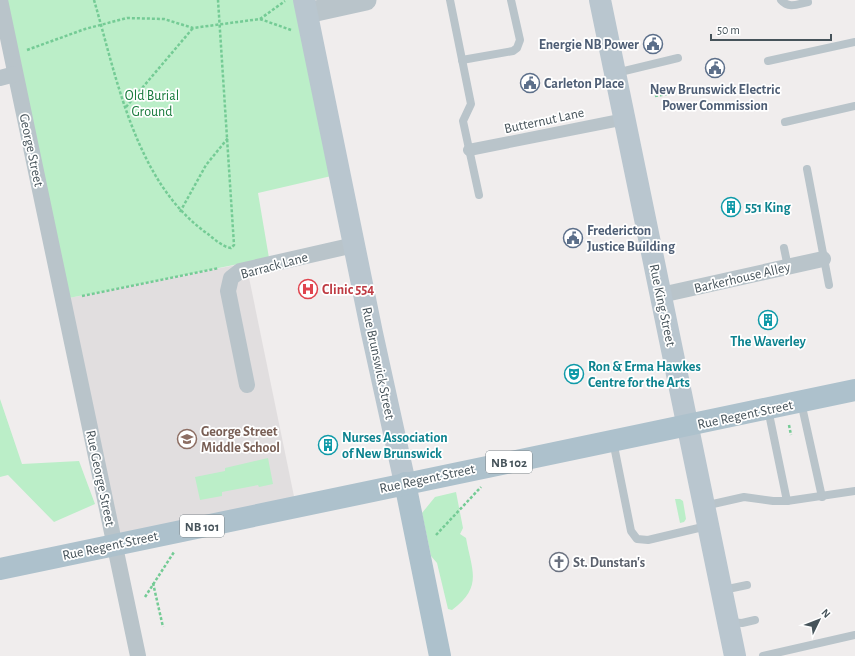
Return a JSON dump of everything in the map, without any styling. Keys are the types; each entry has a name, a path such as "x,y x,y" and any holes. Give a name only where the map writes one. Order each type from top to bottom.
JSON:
{"main road":[{"name":"Rue King Street","path":"600,0 688,426 705,516 736,656"},
{"name":"Rue Brunswick Street","path":"299,5 354,245 440,656"},
{"name":"Rue Regent Street","path":"0,569 855,390"}],"street":[{"name":"George Street","path":"0,0 11,54 8,76 64,299"},
{"path":"299,5 366,0"},
{"name":"Butternut Lane","path":"469,150 625,119"},
{"name":"Barrack Lane","path":"248,385 228,290 231,278 240,271 354,245"},
{"name":"Barkerhouse Alley","path":"661,295 823,259"},
{"name":"Rue George Street","path":"64,299 138,656"}],"lane":[{"path":"450,0 471,104 463,120 479,195"},
{"path":"462,60 512,51 518,48 520,40 511,0"},
{"path":"781,0 786,5 791,6 808,2"},
{"path":"768,61 855,42"},
{"path":"615,73 678,58"},
{"path":"785,122 855,106"},
{"path":"807,169 829,285"},
{"path":"784,248 788,267"},
{"path":"801,401 822,497"},
{"path":"768,408 787,501"},
{"path":"613,441 631,531 638,539 648,540 705,516 744,497 773,501 787,501 855,491"},
{"path":"721,590 747,585"},
{"path":"728,622 742,623 755,620"},
{"path":"763,656 855,635"}],"path":[{"path":"94,0 125,107 141,146 156,176 167,196 180,212 194,225 228,248 233,247 228,137 218,0"},
{"path":"11,54 101,24 127,18 164,19 193,28 220,26 260,19 299,5"},
{"path":"260,19 291,30"},
{"path":"125,107 193,28"},
{"path":"655,96 667,94"},
{"path":"180,212 206,165 228,137"},
{"path":"789,425 791,435"},
{"path":"436,535 481,487"},
{"path":"145,597 174,552"},
{"path":"153,584 163,627"}],"shaded area":[{"name":"George Street Middle School","path":"246,263 296,506 115,544 64,299"}],"green space":[{"name":"Old Burial Ground","path":"0,0 304,0 340,174 258,193 269,258 64,299"},
{"path":"0,399 22,464 79,461 95,504 54,522 8,475 0,477"},
{"path":"268,458 273,484 259,487 258,485 222,492 222,496 200,500 195,477 225,471 225,468"},
{"path":"456,492 463,528 460,534 466,538 473,578 472,586 468,594 462,602 452,610 448,609 437,563 431,556 422,513 435,497"},
{"path":"675,499 680,499 683,501 686,519 684,522 680,523"}],"place":[{"name":"Energie NB Power","path":"653,44"},
{"name":"New Brunswick Electric Power Commission","path":"715,68"},
{"name":"Carleton Place","path":"530,83"},
{"name":"551 King","path":"731,207"},
{"name":"Fredericton Justice Building","path":"573,238"},
{"name":"Clinic 554","path":"308,289"},
{"name":"The Waverley","path":"768,320"},
{"name":"Ron & Erma Hawkes Centre for the Arts","path":"574,374"},
{"name":"George Street Middle School","path":"187,439"},
{"name":"Nurses Association of New Brunswick","path":"328,445"},
{"name":"St. Dunstan's","path":"559,562"}]}
